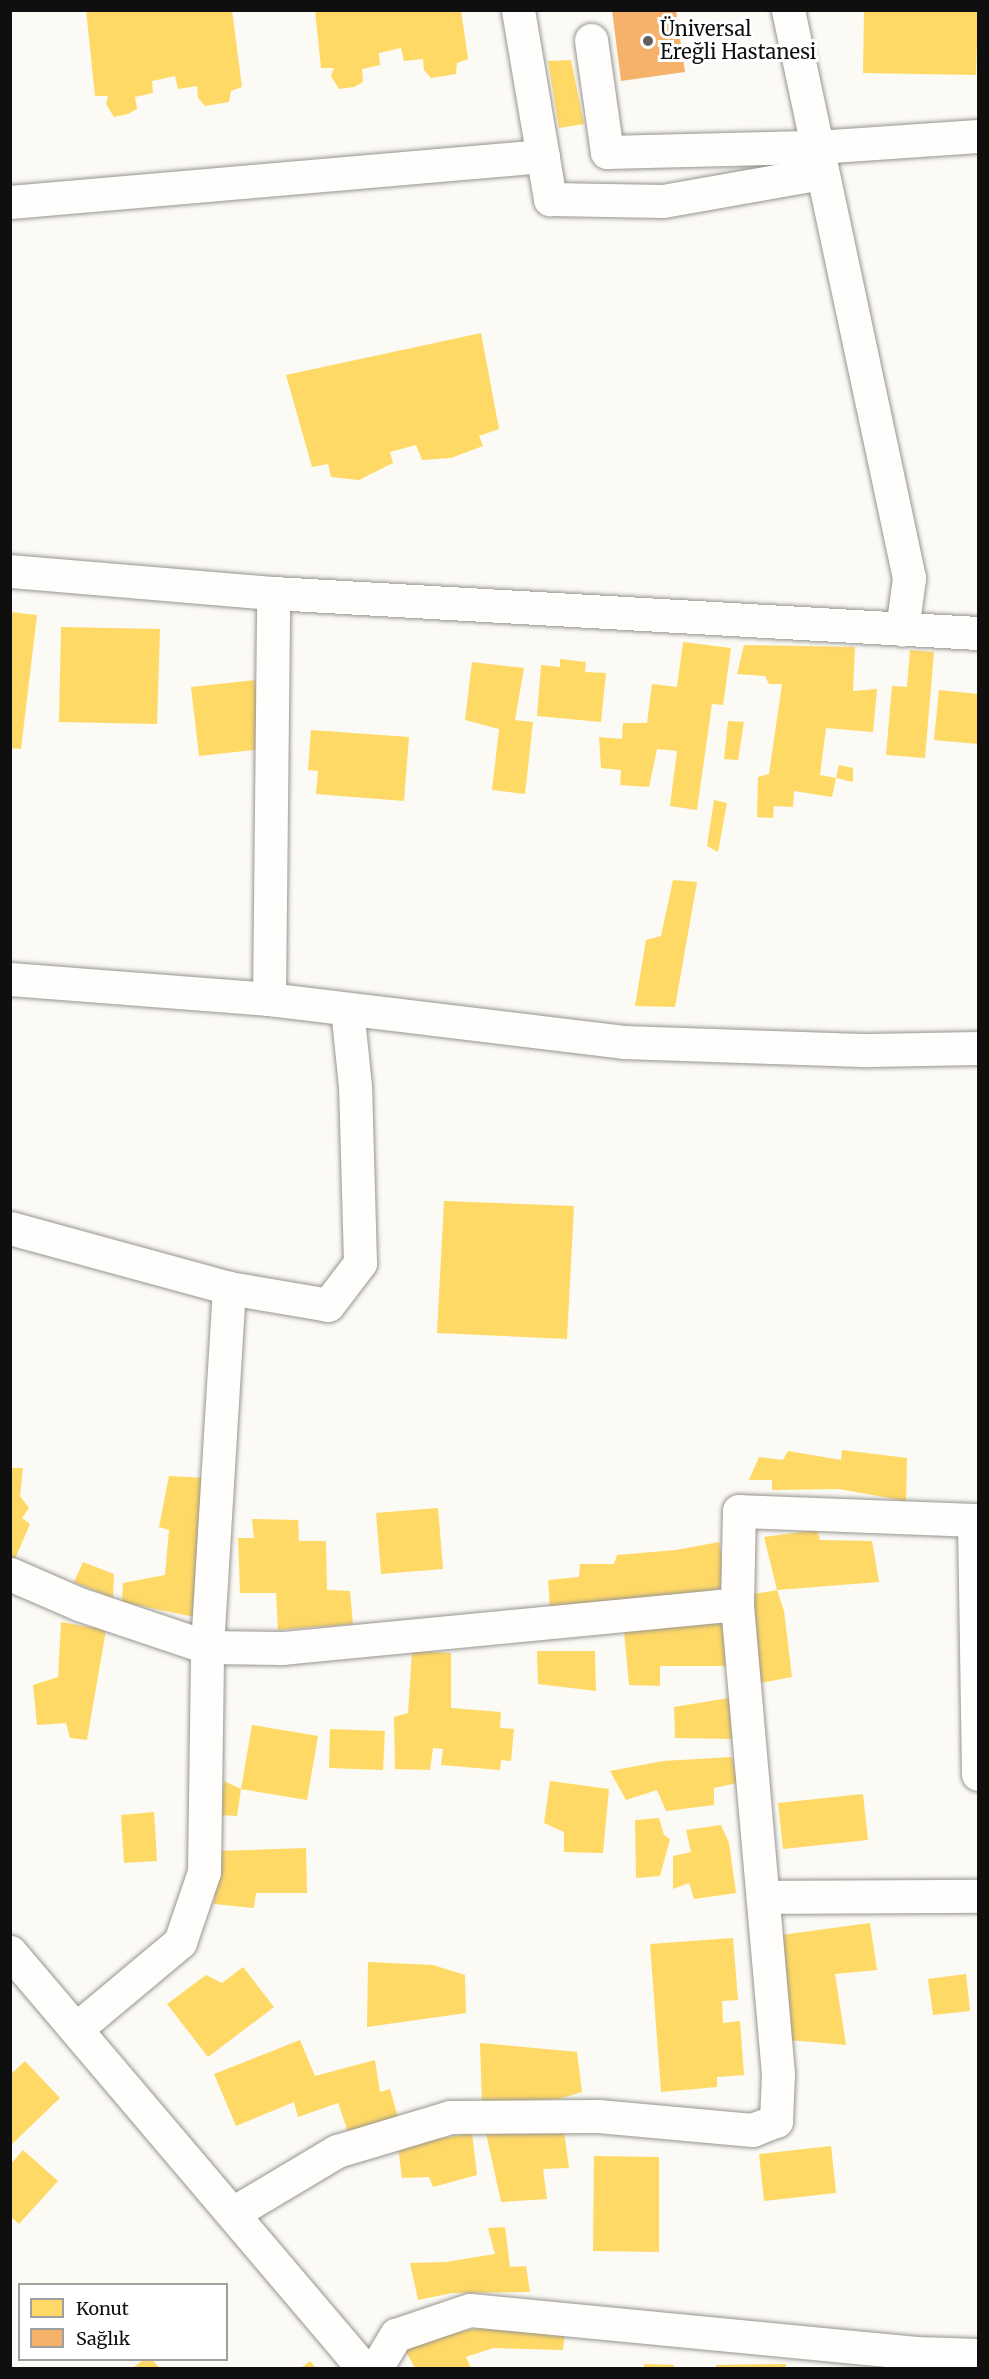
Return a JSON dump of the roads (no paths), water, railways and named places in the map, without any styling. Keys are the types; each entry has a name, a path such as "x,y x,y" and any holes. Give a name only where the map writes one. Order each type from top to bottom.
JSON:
{"street":[{"path":"518,10 550,199 663,201 820,160 978,136"},
{"path":"788,10 909,578 902,630"},
{"path":"591,40 607,152 820,160"},
{"path":"10,202 543,156"},
{"path":"10,571 273,593 978,633"},
{"path":"269,999 273,593"},
{"path":"10,979 269,999 623,1042 869,1050 978,1048"},
{"path":"10,1228 229,1287 328,1305 360,1263 355,1086 347,1009"},
{"path":"76,2029 180,1942 204,1872 207,1647 229,1287"},
{"path":"233,2213 337,2151 450,2117 598,2115 752,2130 776,2121 778,2074 737,1604 739,1511 976,1520 978,1774"},
{"path":"10,1574 80,1604 207,1647 282,1648 737,1604"},
{"path":"763,1897 978,1896"},
{"path":"10,1952 363,2368"},
{"path":"376,2368 396,2335 470,2310 916,2353 978,2355"}],"place":[{"name":"Üniversal Ereğli Hastanesi","path":"648,41"}]}
